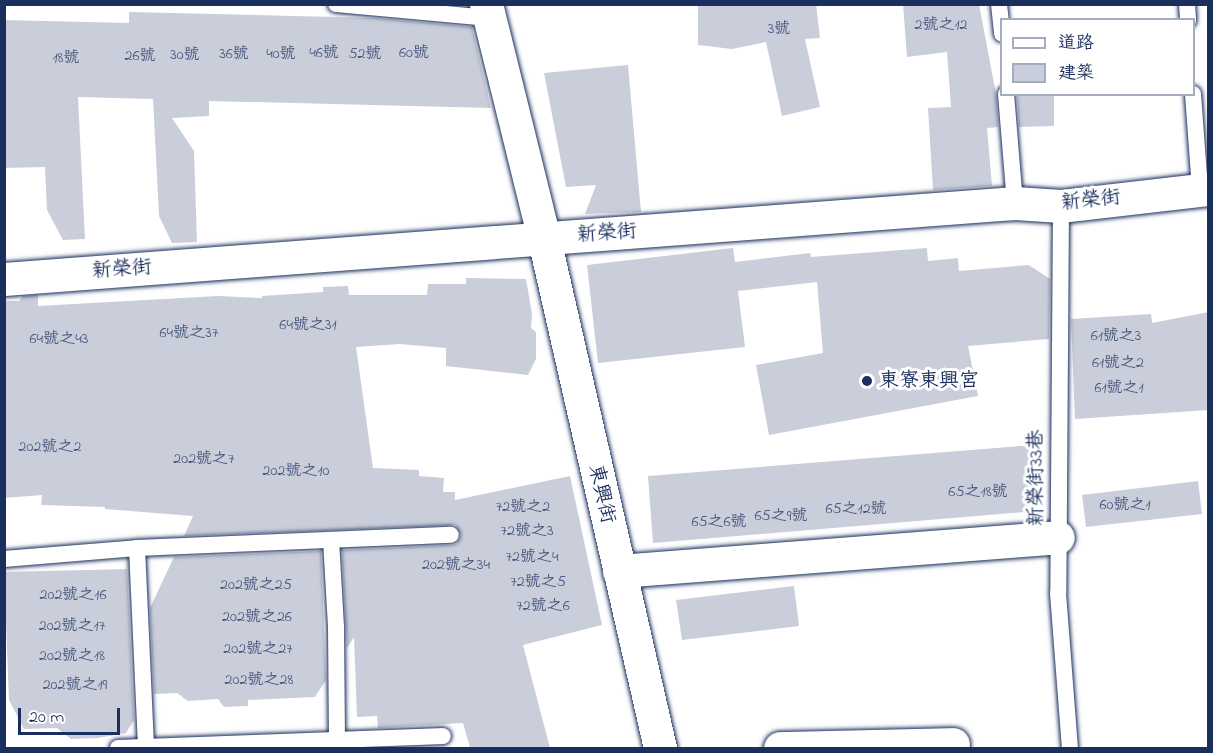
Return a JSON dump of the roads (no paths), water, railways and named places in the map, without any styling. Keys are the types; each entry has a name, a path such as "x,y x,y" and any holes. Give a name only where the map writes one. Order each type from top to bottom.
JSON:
{"street":[{"name":"東興街","path":"488,11 544,239 660,748"},
{"name":"新榮街","path":"4,279 1015,203 1061,206 1204,189"},
{"path":"619,572 1058,537"},
{"path":"780,748 953,744"}],"lane":[{"path":"336,4 488,11"},
{"path":"1006,96 1015,203"},
{"path":"1193,96 1204,189"},
{"name":"新榮街33巷","path":"1061,206 1058,593 1071,748"},
{"path":"4,559 137,548 451,535"},
{"path":"331,540 336,627 337,740"},
{"path":"137,548 146,747"},
{"path":"118,748 443,736"}],"place":[{"name":"東寮東興宮","path":"867,381"}]}
